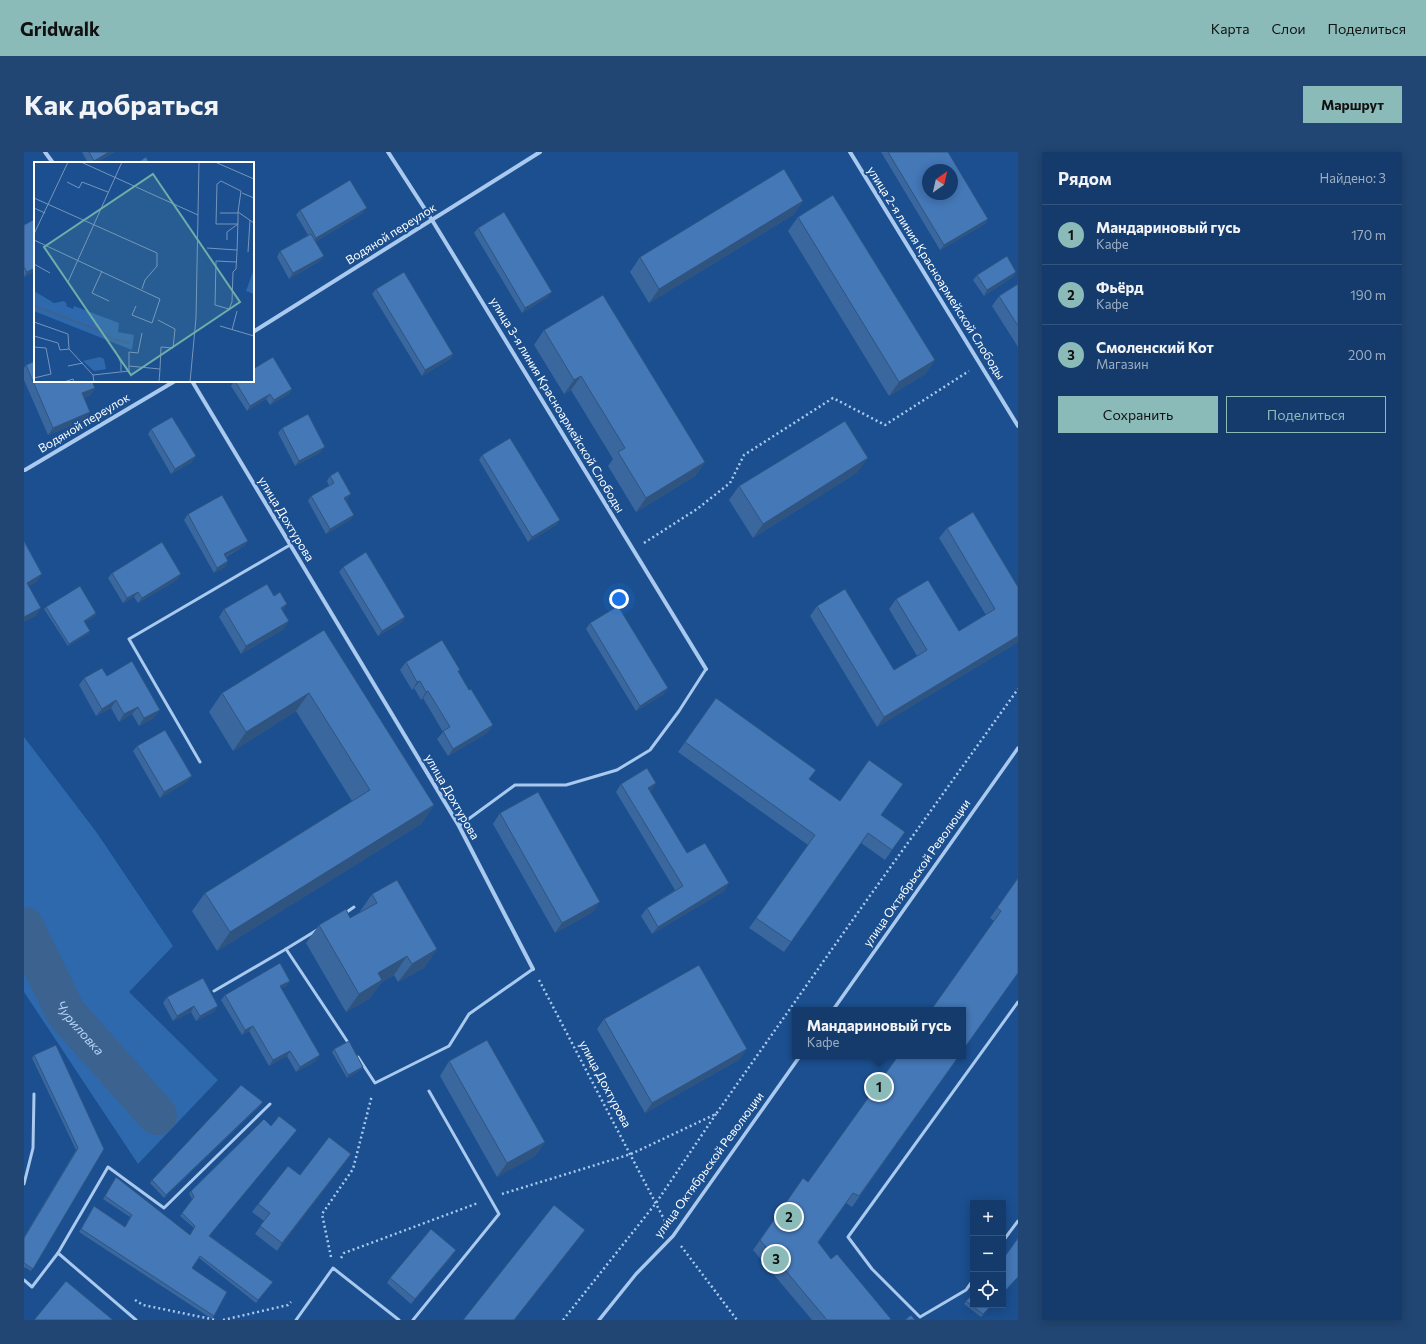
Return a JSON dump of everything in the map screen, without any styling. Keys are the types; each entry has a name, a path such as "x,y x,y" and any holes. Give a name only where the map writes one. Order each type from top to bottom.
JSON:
{"street":[{"path":"46,152 51,162"},
{"name":"улица 3-я линия Красноармейской Слободы","path":"388,152 432,220 706,669"},
{"name":"Водяной переулок","path":"254,331 540,152"},
{"name":"улица 2-я линия Красноармейской Слободы","path":"850,152 1018,426"},
{"name":"Водяной переулок","path":"25,470 173,382"},
{"name":"улица Дохтурова","path":"193,382 458,826 533,969"},
{"name":"улица Октябрьской Революции","path":"835,1007 1018,748"},
{"name":"улица Октябрьской Революции","path":"599,1320 636,1274 673,1236 798,1059"}],"lane":[{"path":"200,762 129,639 290,545"},
{"path":"458,826 515,786 566,785 617,770 650,750 679,711 706,669"},
{"path":"342,915 354,907"},
{"path":"214,991 323,926"},
{"path":"286,949 350,1045"},
{"path":"354,1051 375,1083 449,1046 469,1014 533,969"},
{"path":"970,1284 966,1290 920,1317 872,1269 848,1237 1018,1002"},
{"path":"413,1320 499,1214 429,1091"},
{"path":"24,1184 33,1148 34,1094"},
{"path":"24,1280 32,1287 58,1253 108,1167 164,1208 270,1104"},
{"path":"1006,1237 1018,1221"},
{"path":"58,1253 136,1320"},
{"path":"296,1320 333,1268 399,1320"}],"path":[{"path":"634,550 697,509 730,483 744,455 833,398 885,425 980,364"},
{"path":"563,1320 656,1203 716,1114 849,925 1018,689"},
{"name":"улица Дохтурова","path":"533,969 673,1236 737,1320"},
{"path":"333,1268 322,1214 353,1169 375,1083"},
{"path":"333,1268 344,1253 490,1198 631,1154 716,1114"},
{"path":"130,1297 142,1305 216,1320"},
{"path":"223,1320 288,1305 293,1300"}],"shaded area":[{"path":"24,737 97,833 173,946 129,992 218,1080 138,1164 24,992"}],"building":[{"path":"89,152 109,152 94,161"},
{"path":"888,152 948,152 955,164 922,164 922,200 958,200 958,169 988,219 944,245"},
{"path":"146,157 148,162 138,162"},
{"path":"784,169 803,201 659,289 640,257"},
{"path":"350,180 367,208 316,238 300,210"},
{"path":"833,195 935,360 899,382 798,217"},
{"path":"504,212 552,292 525,308 478,228"},
{"path":"34,220 34,268 27,272 24,267 24,225"},
{"path":"311,234 324,256 293,273 280,251"},
{"path":"1007,256 1016,272 987,290 977,275"},
{"path":"404,272 453,354 425,370 376,289"},
{"path":"1018,284 1018,326 999,296"},
{"path":"603,295 705,462 646,498 618,452 625,448 581,376 574,380 544,330"},
{"path":"273,357 292,389 274,400 270,394 250,406 236,382 254,382 254,368"},
{"path":"34,361 34,382 92,382 95,388 82,393 90,412 53,428 26,365"},
{"path":"308,414 325,447 299,461 282,428"},
{"path":"172,417 196,456 175,469 151,429"},
{"path":"845,421 868,458 763,524 739,486"},
{"path":"510,438 560,520 532,537 482,455"},
{"path":"338,471 351,494 344,498 354,515 330,529 311,496 334,483 330,476"},
{"path":"222,495 248,541 224,554 228,561 217,568 188,514"},
{"path":"973,512 1018,587 1018,636 884,717 817,606 845,589 894,670 927,650 896,599 928,580 959,631 995,609 947,528"},
{"path":"24,541 42,574 27,583 41,608 24,617"},
{"path":"162,542 181,574 142,598 138,592 127,598 112,573"},
{"path":"366,552 405,617 382,631 343,567"},
{"path":"267,584 274,596 280,592 287,604 281,608 289,621 246,646 224,609"},
{"path":"80,586 96,613 84,621 90,631 69,644 46,607"},
{"path":"618,606 668,688 640,706 590,623"},
{"path":"324,630 434,805 230,932 205,893 370,790 309,693 246,732 222,693"},
{"path":"442,640 460,670 458,671 469,690 471,689 493,725 453,749 443,731 450,727 428,691 426,692 420,681 417,682 406,662"},
{"path":"132,661 160,710 144,718 138,707 124,714 116,700 102,709 84,678 102,668 107,676"},
{"path":"716,698 816,770 809,779 840,801 869,760 903,784 881,815 905,832 892,850 868,833 791,942 756,918 815,835 685,742"},
{"path":"165,730 192,776 164,792 137,746"},
{"path":"647,768 656,783 648,788 687,853 705,843 729,883 658,927 647,908 683,886 621,784"},
{"path":"538,792 600,902 562,923 500,813"},
{"path":"1018,878 1018,973 966,1046 966,1007 933,1007 1001,911 997,908"},
{"path":"397,880 437,949 412,964 407,956 378,973 382,980 359,994 319,925 346,909 350,918 377,903 372,894"},
{"path":"280,963 290,981 280,986 320,1055 300,1067 290,1051 273,1060 253,1026 245,1030 225,995"},
{"path":"699,965 747,1049 652,1103 604,1019"},
{"path":"203,978 218,1006 200,1016 194,1006 177,1016 167,997"},
{"path":"487,1040 545,1142 507,1163 449,1061"},
{"path":"349,1041 363,1067 348,1075 334,1049"},
{"path":"56,1045 104,1149 33,1269 24,1263 24,1238 78,1148 34,1055"},
{"path":"896,1059 957,1059 859,1196 853,1193 818,1242 831,1259 837,1254 891,1319 827,1320 760,1240 803,1178 808,1182"},
{"path":"241,1085 263,1102 166,1195 152,1180"},
{"path":"279,1116 297,1130 209,1236 273,1282 258,1300 200,1256 192,1268 227,1292 214,1316 81,1229 94,1206 125,1227 132,1215 105,1196 116,1177 190,1235 195,1226 182,1213 194,1197 191,1191 264,1119 271,1126"},
{"path":"329,1137 351,1154 282,1243 260,1226 270,1213 258,1204 288,1166 300,1175"},
{"path":"554,1205 585,1230 514,1320 463,1320"},
{"path":"431,1229 456,1250 415,1299 390,1278"},
{"path":"1018,1238 1018,1277 1006,1290 1006,1272 1006,1255"},
{"path":"66,1281 113,1320 34,1320"},
{"path":"970,1297 970,1304 966,1301"},
{"path":"975,1308 989,1308 983,1314"},
{"path":"911,1315 915,1320 905,1320"}],"waterway":[{"name":"Чуриловка","path":"24,927 66,1013 157,1115"}],"place":[{"name":"Мандариновый гусь","path":"879,1087"},
{"name":"Фьёрд","path":"789,1217"},
{"name":"Смоленский Кот","path":"776,1259"}]}
